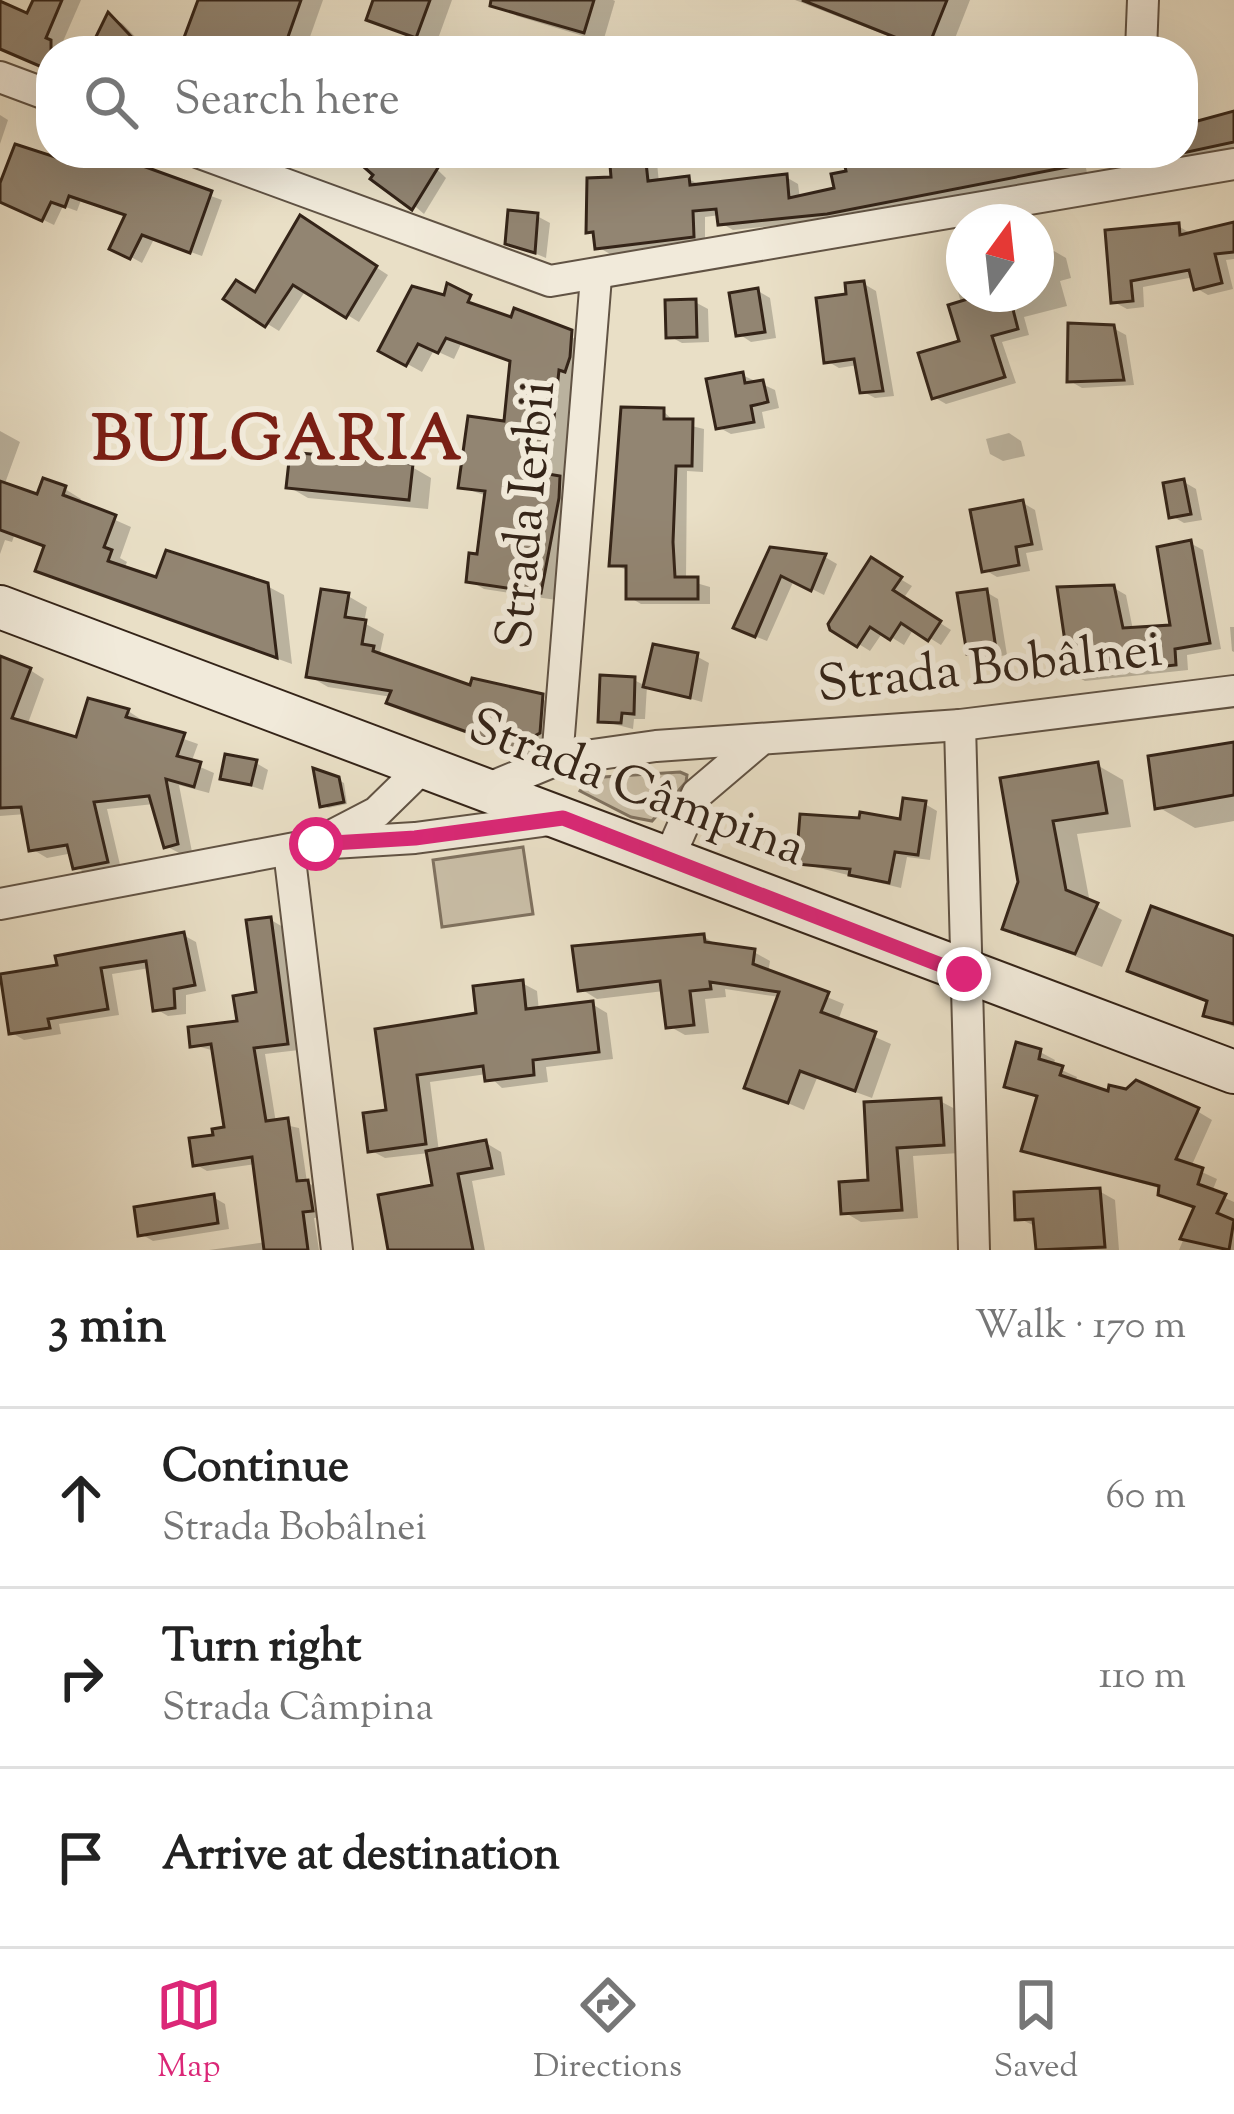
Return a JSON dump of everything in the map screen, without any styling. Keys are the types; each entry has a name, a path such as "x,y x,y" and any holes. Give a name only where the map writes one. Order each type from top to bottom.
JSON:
{"main road":[{"name":"Strada Câmpina","path":"0,607 1234,1072"}],"street":[{"path":"1142,36 1143,0"},
{"path":"0,76 36,90"},
{"path":"1198,165 1234,164"},
{"path":"240,168 530,278 596,277 1127,168"},
{"name":"Strada Ierbii","path":"557,760 596,277"},
{"name":"Strada Bobâlnei","path":"484,790 557,760 656,746 757,743 960,725 1234,691"},
{"path":"960,725 974,1250"},
{"name":"Strada Bobâlnei","path":"668,860 697,794 757,743"},
{"path":"303,847 377,812 423,767"},
{"path":"0,904 303,847 563,818"},
{"path":"303,847 337,1250"}],"shaded area":[{"path":"687,775 686,782 652,821 631,817 580,791 588,778"},
{"path":"523,847 533,914 442,927 433,860"}],"building":[{"path":"33,0 62,0 47,36 36,36 36,65 0,49 0,1 27,13"},
{"path":"198,0 301,0 288,36 185,36"},
{"path":"373,0 430,0 417,36 366,20"},
{"path":"491,0 594,0 584,33 490,6"},
{"path":"802,0 947,0 933,36 892,36"},
{"path":"108,12 131,36 96,36"},
{"path":"1234,111 1234,142 1198,150 1198,121"},
{"path":"15,144 36,151 36,168 148,168 212,191 190,253 142,235 130,259 109,249 125,215 69,196 65,207 51,202 42,221 0,202 0,183"},
{"path":"365,168 438,168 412,210 370,179 373,175"},
{"path":"610,168 647,168 648,181 689,176 690,185 787,174 789,198 834,188 831,174 845,168 1062,168 827,214 718,225 716,209 693,211 694,237 595,249 593,232 586,233 587,178 611,177"},
{"path":"508,210 538,213 535,253 505,244"},
{"path":"300,215 377,266 346,318 293,285 265,327 223,299 236,280 255,292"},
{"path":"1234,222 1234,252 1215,254 1222,283 1194,290 1189,270 1131,281 1133,301 1111,303 1105,230 1179,223 1180,235"},
{"path":"864,281 883,391 860,393 854,359 824,363 816,298 846,294 845,283"},
{"path":"447,283 471,295 468,302 511,317 514,308 572,330 570,357 565,372 559,370 548,474 560,476 559,498 541,593 466,582 469,553 477,554 485,491 458,488 468,416 504,421 510,361 446,338 438,353 418,344 406,366 378,351 412,286 444,295"},
{"path":"758,288 765,332 736,336 729,293"},
{"path":"696,299 697,337 666,338 665,300"},
{"path":"950,312 1014,312 1018,329 992,336 1005,377 932,399 918,353 959,341"},
{"path":"1068,323 1114,325 1124,380 1067,382"},
{"path":"743,372 745,383 763,380 768,402 751,406 754,422 716,429 706,379"},
{"path":"621,407 664,408 664,419 693,419 692,466 676,466 673,542 675,577 698,577 698,599 626,599 626,566 609,566"},
{"path":"290,452 413,464 409,500 286,488"},
{"path":"43,478 66,486 63,495 116,515 104,547 112,550 108,561 156,577 166,550 268,583 277,658 35,571 44,546 0,530 0,481 37,494"},
{"path":"1184,479 1191,514 1169,518 1163,483"},
{"path":"1023,500 1032,544 1016,547 1019,565 982,572 970,510"},
{"path":"1191,540 1210,643 1175,649 1176,665 1070,676 1057,587 1114,585 1123,628 1170,625 1157,547"},
{"path":"770,547 826,554 811,591 781,576 755,637 733,628"},
{"path":"871,557 902,577 893,590 941,621 928,641 901,623 890,640 870,627 857,647 830,630 828,624"},
{"path":"321,589 349,593 345,617 366,620 362,644 374,646 373,651 470,685 472,678 543,694 540,733 512,748 386,703 391,691 306,677"},
{"path":"987,589 996,649 967,654 957,593"},
{"path":"653,644 698,653 690,698 643,687"},
{"path":"0,656 31,668 12,718 76,737 88,698 129,709 126,717 185,733 177,756 201,762 194,787 166,779 178,844 164,848 149,796 94,802 108,862 73,869 67,845 29,851 21,807 0,808"},
{"path":"600,675 635,677 634,714 622,713 621,723 598,722"},
{"path":"1234,742 1234,795 1155,809 1148,756"},
{"path":"225,754 257,760 251,785 220,779"},
{"path":"1098,762 1107,813 1053,821 1066,890 1098,903 1075,954 1002,929 1018,882 1000,778"},
{"path":"313,768 339,777 344,802 320,807"},
{"path":"903,798 926,801 918,855 895,852 889,883 849,875 850,869 796,864 800,814 859,818 860,812 900,819"},
{"path":"1151,906 1234,936 1234,1024 1203,1016 1207,1001 1127,971"},
{"path":"271,917 288,1044 254,1048 266,1121 288,1118 297,1181 308,1180 313,1211 303,1212 308,1250 264,1250 252,1157 193,1166 189,1138 213,1135 212,1129 224,1127 211,1044 190,1047 188,1027 237,1021 233,996 256,992 246,920"},
{"path":"184,932 195,985 174,989 175,1008 153,1011 146,961 101,968 108,1009 48,1019 50,1028 9,1034 0,974 57,965 55,956"},
{"path":"704,934 705,942 755,949 753,964 829,992 821,1012 876,1032 855,1091 800,1071 788,1103 744,1088 779,992 710,982 711,989 690,991 694,1025 666,1028 660,981 578,991 572,946"},
{"path":"523,980 526,1009 593,1001 599,1052 533,1060 534,1075 485,1081 483,1066 417,1075 426,1144 368,1152 363,1113 386,1110 375,1029 476,1013 473,986"},
{"path":"1016,1042 1041,1049 1039,1059 1063,1066 1060,1075 1108,1091 1109,1085 1126,1089 1136,1080 1199,1108 1176,1159 1203,1168 1198,1184 1226,1194 1217,1213 1234,1220 1229,1250 1180,1239 1194,1207 1158,1195 1159,1186 1021,1151 1037,1096 1004,1087"},
{"path":"941,1098 944,1145 897,1148 902,1210 841,1214 839,1182 868,1180 864,1102"},
{"path":"486,1140 492,1168 458,1174 473,1250 388,1250 378,1195 432,1185 426,1151"},
{"path":"1100,1188 1105,1247 1036,1250 1033,1219 1015,1220 1014,1192"},
{"path":"214,1194 218,1223 138,1236 134,1207"}],"district":[{"name":"BULGARIA","path":"278,443"}],"route":[{"path":"316,844 415,838 563,818 964,974"}]}
